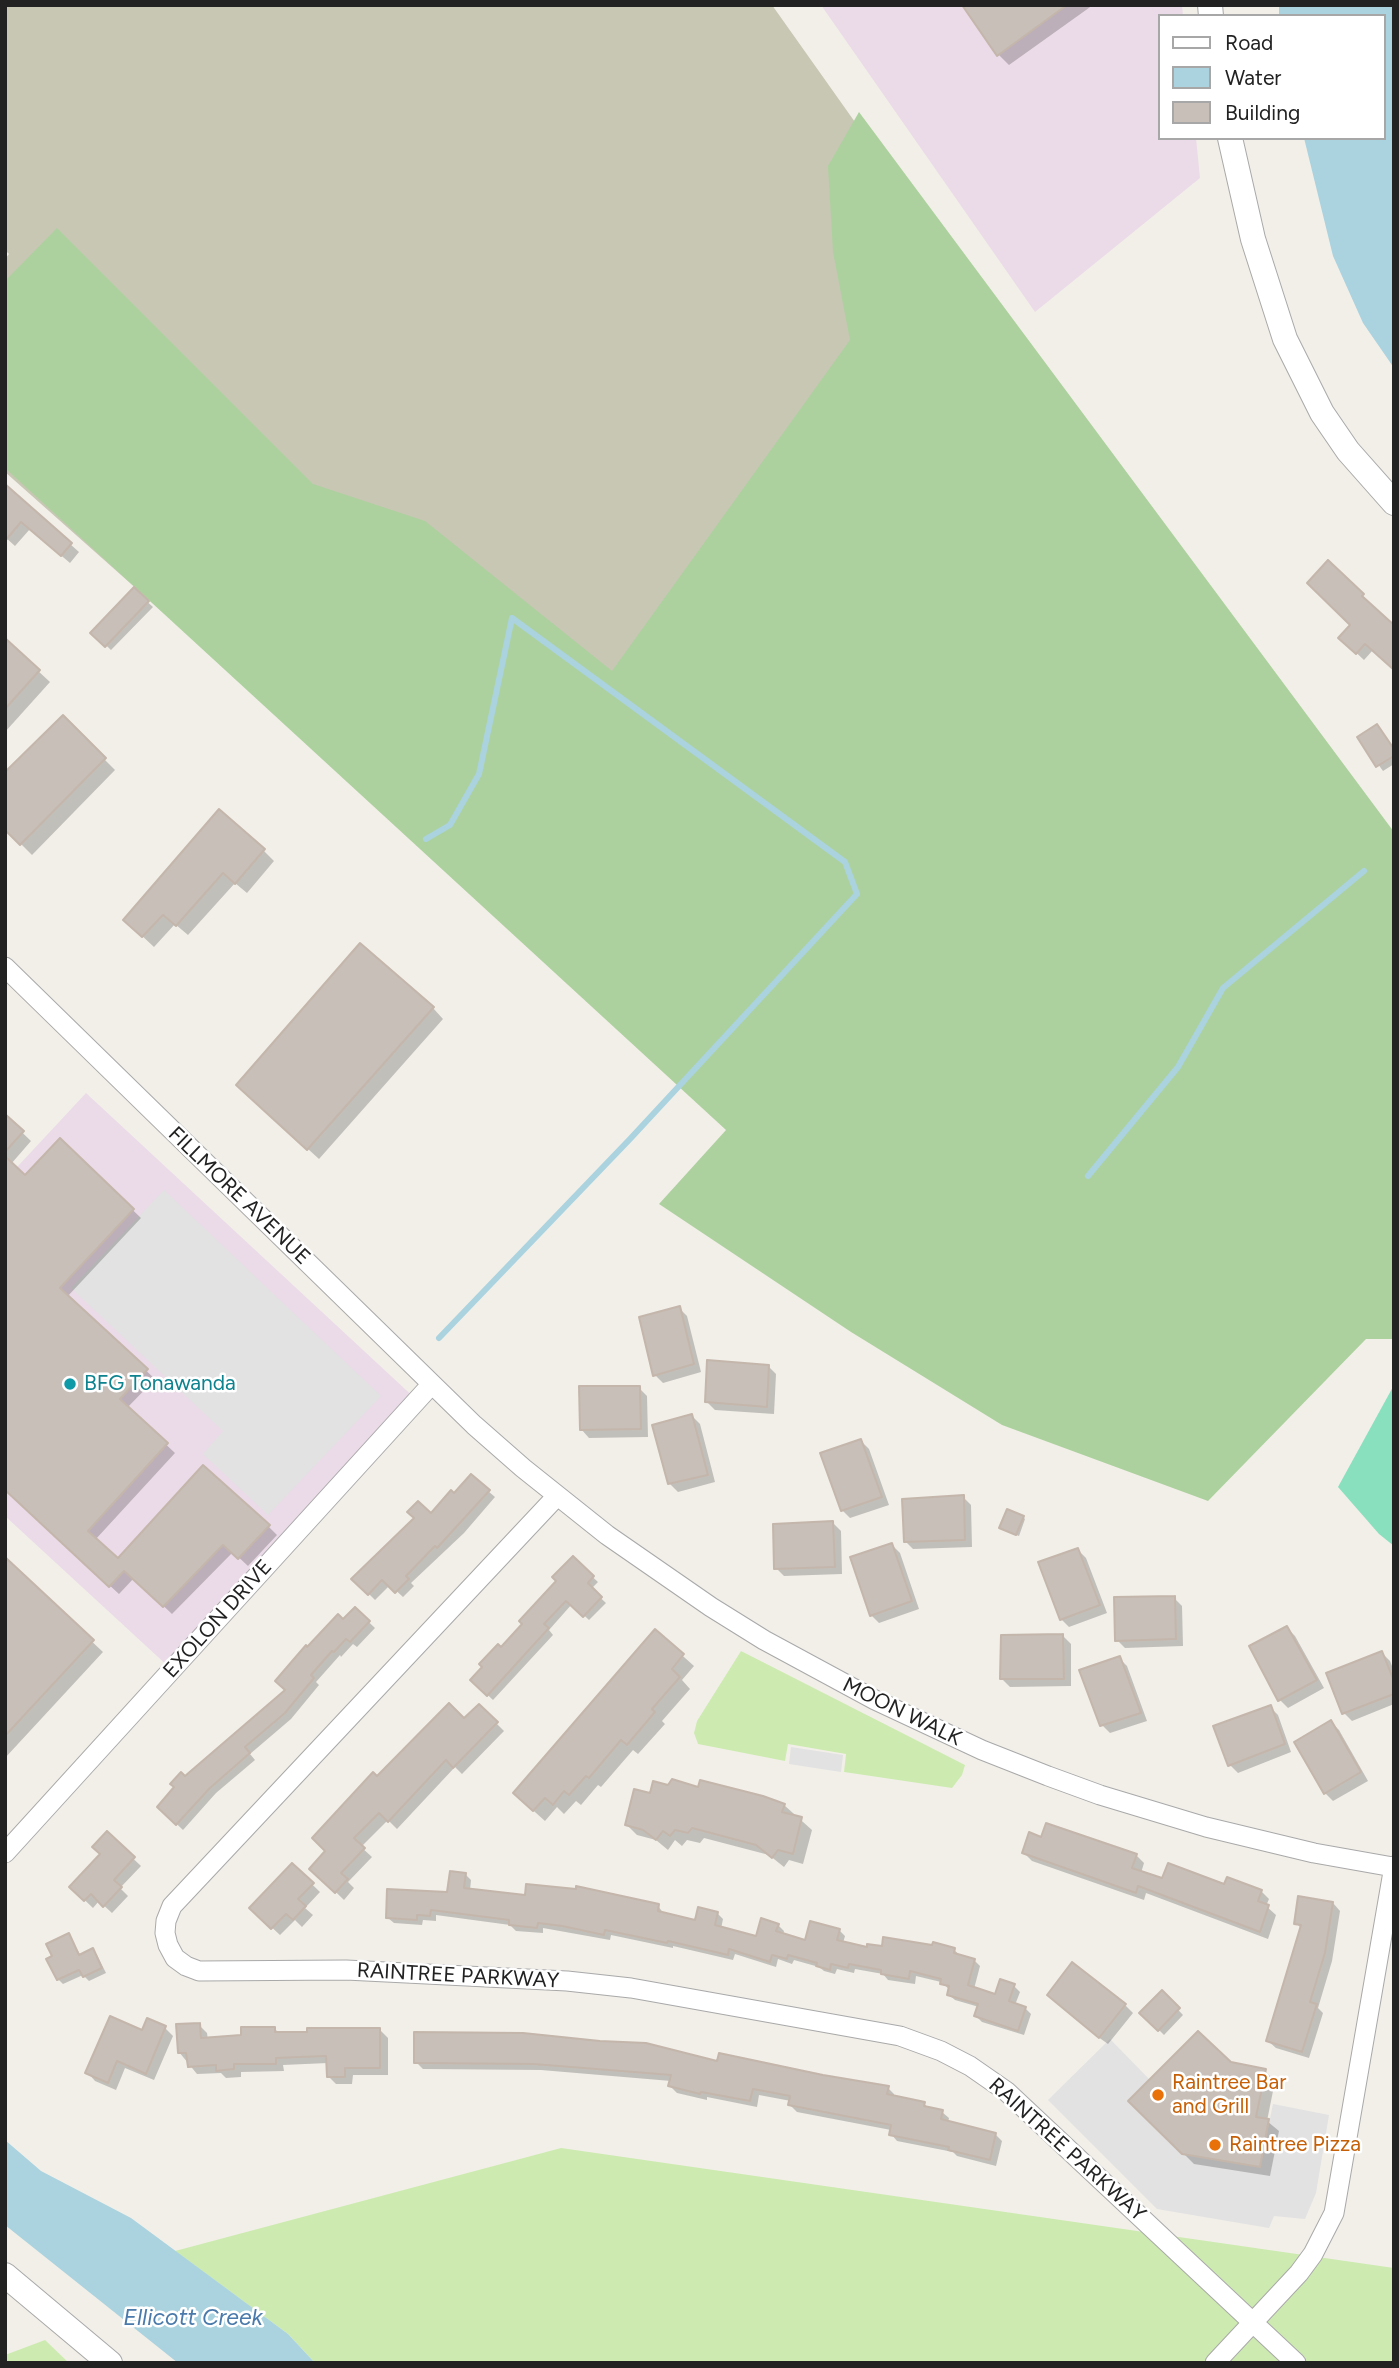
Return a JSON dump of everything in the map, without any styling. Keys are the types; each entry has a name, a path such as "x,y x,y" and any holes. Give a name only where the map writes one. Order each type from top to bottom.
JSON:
{"street":[{"path":"1230,140 1240,187 1268,290 1285,340 1322,413 1348,451 1394,503"},
{"name":"FILLMORE AVENUE","path":"5,967 474,1425"},
{"name":"EXOLON DRIVE","path":"5,1853 431,1385"},
{"name":"MOON WALK","path":"474,1425 607,1535 711,1607 819,1671 932,1728 1048,1776 1153,1812 1260,1840 1394,1867"},
{"name":"RAINTREE PARKWAY","path":"557,1496 172,1906 165,1933 167,1945 175,1958 199,1971 346,1970 567,1981 643,1990 900,2036 960,2061 1006,2091 1296,2363"},
{"path":"1215,2363 1299,2273 1313,2254 1334,2213 1394,1867"},
{"path":"5,2275 110,2363"}],"shaded area":[{"path":"5,5 772,5 1154,544 682,1073 5,472 5,259 9,254 5,250"},
{"path":"821,5 1182,5 1183,14 1158,14 1158,140 1196,140 1200,178 1035,312"},
{"path":"86,1093 419,1402 171,1669 5,1516 5,1180"},
{"path":"164,1190 381,1396 268,1515 203,1454 223,1431 71,1288"},
{"path":"791,1747 843,1755 841,1772 789,1764"},
{"path":"1110,2039 1150,2080 1128,2101 1182,2154 1260,2167 1273,2104 1329,2115 1316,2193 1305,2219 1274,2216 1269,2228 1157,2209 1048,2100"}],"green space":[{"path":"859,112 1394,832 1394,1339 1366,1339 1208,1501 1002,1425 851,1332 659,1204 726,1130 5,468 5,281 57,228 313,484 425,521 612,671 850,340 833,252 828,166"},
{"path":"1394,1385 1394,1546 1379,1534 1338,1487"},
{"path":"741,1651 965,1765 962,1775 952,1788 844,1772 846,1754 788,1744 785,1761 698,1744 694,1733 697,1721"},
{"path":"561,2148 1394,2268 1394,2363 315,2363 288,2334 175,2251"},
{"path":"45,2340 69,2363 5,2363 5,2355"}],"water":[{"path":"1279,5 1394,5 1394,368 1363,323 1333,256 1304,140 1385,140 1385,14 1279,14"},
{"name":"Ellicott Creek","path":"5,2140 41,2171 131,2218 288,2334 315,2363 178,2363 5,2225"}],"building":[{"path":"962,5 1067,5 997,56"},
{"path":"5,484 72,543 61,556 21,522 5,541"},
{"path":"1328,560 1394,625 1394,670 1365,644 1356,654 1338,638 1350,625 1307,583"},
{"path":"134,587 149,601 105,647 90,633"},
{"path":"5,638 40,670 5,709"},
{"path":"63,715 106,758 20,845 5,830 5,772"},
{"path":"1377,724 1394,749 1394,756 1376,767 1357,737"},
{"path":"219,809 265,849 235,884 223,873 176,926 163,915 142,937 123,920"},
{"path":"360,943 434,1007 307,1150 236,1085"},
{"path":"5,1114 24,1131 5,1152"},
{"name":"BFG Tonawanda","path":"60,1138 134,1209 60,1288 148,1369 120,1399 168,1443 88,1531 118,1558 203,1465 270,1525 238,1559 223,1545 163,1607 124,1571 109,1587 5,1490 5,1156 25,1175"},
{"path":"680,1306 694,1364 653,1376 639,1317"},
{"path":"707,1360 769,1365 767,1407 705,1402"},
{"path":"579,1386 640,1386 641,1429 580,1430"},
{"path":"692,1414 708,1475 668,1484 652,1425"},
{"path":"861,1439 882,1497 841,1511 820,1453"},
{"path":"471,1474 490,1490 437,1548 435,1546 406,1576 409,1579 395,1593 382,1580 368,1595 351,1579 414,1518 407,1512 418,1501 431,1513 451,1490 454,1493"},
{"path":"964,1495 965,1540 904,1542 902,1499"},
{"path":"1007,1509 1024,1516 1016,1535 999,1528"},
{"path":"833,1521 835,1567 774,1569 773,1524"},
{"path":"892,1543 912,1601 870,1616 850,1557"},
{"path":"1078,1548 1100,1605 1060,1620 1038,1562"},
{"path":"573,1556 594,1576 588,1583 602,1597 583,1617 566,1601 544,1624 549,1628 487,1696 470,1680 482,1667 479,1664 498,1644 501,1647 522,1624 519,1621 556,1581 552,1577"},
{"path":"5,1557 94,1640 5,1736"},
{"path":"1175,1596 1176,1639 1115,1641 1114,1597"},
{"path":"355,1607 370,1621 350,1642 346,1639 332,1651 311,1675 314,1678 285,1713 245,1747 250,1753 210,1788 176,1825 157,1807 174,1787 170,1784 181,1772 185,1776 285,1690 275,1681 338,1614 343,1619"},
{"path":"1287,1626 1317,1680 1278,1701 1249,1646"},
{"path":"655,1629 684,1654 672,1669 680,1677 652,1709 655,1712 627,1745 621,1740 589,1778 586,1776 569,1795 564,1791 553,1805 545,1798 533,1811 513,1793"},
{"path":"1063,1634 1064,1679 1000,1679 1001,1635"},
{"path":"1382,1651 1394,1681 1394,1694 1342,1714 1326,1673"},
{"path":"1120,1656 1141,1713 1100,1726 1079,1670"},
{"path":"449,1703 464,1718 479,1704 498,1722 453,1768 446,1760 388,1822 379,1813 354,1838 365,1848 341,1873 348,1879 335,1893 309,1869 325,1851 312,1838 373,1772 377,1776"},
{"path":"1271,1705 1285,1744 1228,1766 1213,1726"},
{"path":"1331,1720 1361,1772 1324,1794 1294,1742"},
{"path":"672,1779 698,1787 700,1780 785,1804 782,1812 802,1817 793,1854 778,1850 772,1858 756,1845 692,1828 688,1833 675,1830 670,1836 663,1831 656,1840 643,1830 625,1825 634,1789 650,1793 653,1781 668,1785"},
{"path":"1046,1823 1137,1854 1132,1868 1162,1878 1168,1863 1224,1884 1227,1877 1262,1890 1258,1901 1269,1905 1260,1932 1138,1886 1136,1893 1022,1853 1029,1832 1041,1837"},
{"path":"107,1831 135,1857 114,1880 122,1887 103,1907 91,1894 84,1901 69,1887 100,1854 92,1847"},
{"path":"292,1863 314,1883 298,1899 306,1906 293,1920 286,1914 271,1929 249,1908"},
{"path":"450,1871 466,1873 464,1888 525,1895 526,1884 576,1889 576,1886 659,1904 658,1911 695,1920 698,1907 718,1912 715,1925 756,1936 761,1918 779,1924 776,1931 805,1940 810,1921 840,1929 837,1940 867,1947 867,1944 882,1946 883,1937 932,1945 933,1942 955,1948 954,1953 975,1959 968,1985 995,1994 1000,1979 1015,1984 1009,2001 1026,2007 1018,2031 974,2016 978,2004 947,1995 949,1986 940,1984 941,1979 910,1971 909,1979 849,1964 848,1968 831,1964 830,1970 816,1966 817,1963 788,1955 787,1959 772,1955 770,1962 729,1949 728,1955 605,1930 604,1935 538,1923 537,1928 509,1925 509,1920 431,1910 430,1916 417,1915 417,1920 386,1918 387,1889 447,1892"},
{"path":"1298,1896 1333,1902 1325,1953 1310,2002 1317,2004 1302,2052 1266,2041 1301,1925 1294,1924"},
{"path":"69,1933 79,1955 93,1948 102,1968 83,1977 79,1970 57,1980 46,1959 52,1956 46,1944"},
{"path":"1072,1962 1126,2004 1099,2038 1047,1995"},
{"path":"1162,1990 1180,2008 1158,2031 1139,2013"},
{"path":"110,2016 142,2030 147,2018 166,2026 146,2074 117,2061 108,2083 85,2073"},
{"path":"200,2023 201,2038 241,2035 241,2027 275,2027 275,2032 307,2032 307,2028 380,2028 380,2068 345,2068 345,2077 327,2077 326,2056 276,2058 276,2064 234,2064 234,2069 216,2071 216,2065 188,2067 186,2053 178,2053 176,2024"},
{"path":"1198,2031 1231,2062 1266,2069 1256,2117 1269,2119 1260,2167 1182,2154 1128,2101"},
{"path":"414,2032 523,2033 646,2043 717,2061 719,2053 889,2086 887,2094 925,2102 924,2106 943,2110 941,2119 996,2133 990,2160 948,2150 949,2147 889,2135 891,2125 788,2105 790,2096 753,2089 750,2101 701,2092 700,2094 668,2086 671,2075 533,2064 414,2063"}],"waterway":[{"path":"426,839 450,825 479,774 512,618 845,862 857,894 630,1139 439,1338"},
{"path":"1088,1176 1178,1067 1223,988 1364,871"}],"place":[{"name":"BFG Tonawanda","path":"70,1384"},
{"name":"Raintree Bar and Grill","path":"1158,2095"},
{"name":"Raintree Pizza","path":"1215,2145"}]}
